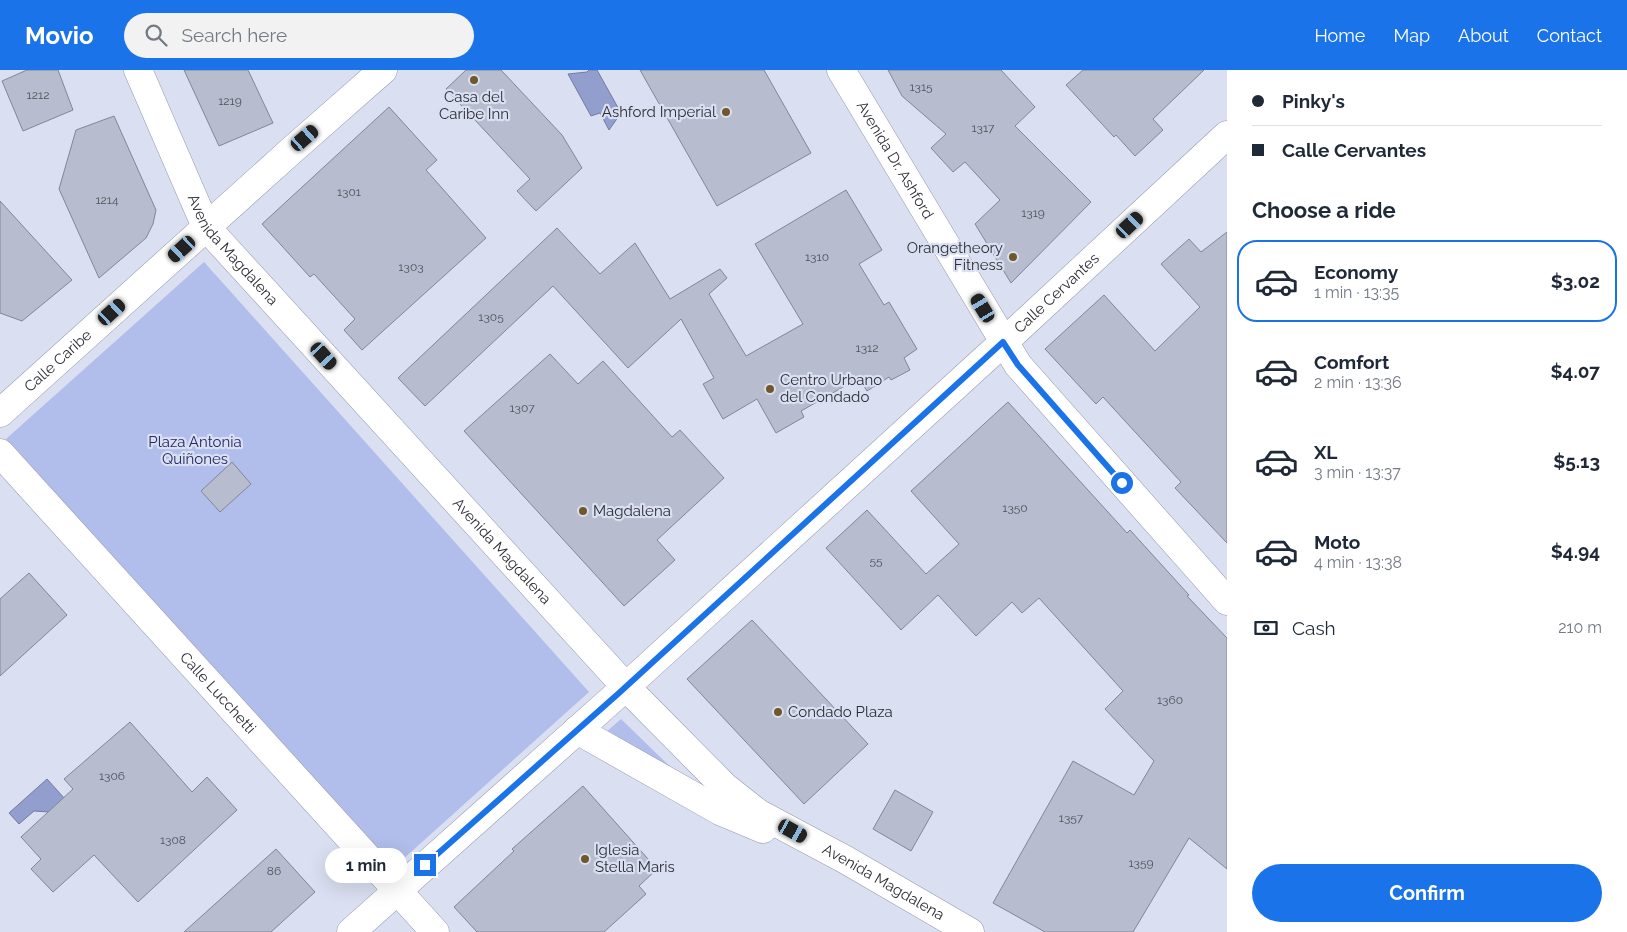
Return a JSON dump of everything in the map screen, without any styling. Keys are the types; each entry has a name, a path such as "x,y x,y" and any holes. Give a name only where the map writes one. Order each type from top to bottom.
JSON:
{"street":[{"name":"Avenida Magdalena","path":"138,70 206,227 626,687 724,787 758,813 970,932"},
{"name":"Calle Caribe","path":"0,413 383,70"},
{"name":"Avenida Dr. Ashford","path":"841,70 1018,365 1227,601"},
{"name":"Calle Cervantes","path":"351,932 626,687 1227,135"},
{"name":"Calle Lucchetti","path":"0,452 435,932"},
{"path":"577,730 720,811 773,832 793,831"}],"green space":[{"name":"Plaza Antonia Quiñones","path":"204,262 589,692 392,869 6,439"},
{"path":"621,719 693,789 603,735"}],"shaded area":[{"path":"589,70 597,70 621,113 609,130 600,113 591,116 568,74 587,72"},
{"path":"47,779 65,799 49,812 34,811 19,824 9,813"}],"building":[{"path":"27,70 58,70 73,110 23,131 2,81"},
{"path":"184,70 248,70 273,123 219,146"},
{"path":"466,70 501,70 562,135 582,168 536,211 517,191 530,179 446,89"},
{"name":"Ashford Imperial","path":"640,70 764,70 811,153 717,206"},
{"path":"888,70 1001,70 1035,107 1015,126 1091,202 1011,283 975,224 1000,200 965,162 953,172 931,148 946,134 902,96"},
{"path":"1083,70 1204,70 1153,119 1163,130 1135,156 1116,135 1114,137 1066,85"},
{"path":"389,107 437,160 426,170 486,238 362,350 344,330 355,319 314,274 310,277 262,224"},
{"path":"114,116 156,210 153,224 146,238 99,278 59,189 76,130"},
{"path":"846,190 882,250 859,264 884,305 889,302 917,349 904,358 910,370 891,380 889,377 867,391 859,378 801,411 804,417 776,433 757,399 723,419 703,384 714,378 681,319 628,368 553,286 425,406 398,378 557,228 600,274 635,243 670,299 720,269 727,278 709,294 746,356 803,324 755,244"},
{"path":"0,201 72,280 22,321 0,313"},
{"path":"1227,232 1227,543 1175,488 1181,482 1103,397 1096,404 1045,349 1104,295 1155,351 1200,307 1161,264 1189,239 1201,252"},
{"path":"550,354 578,384 603,361 672,437 680,430 724,478 657,540 675,560 624,606 464,431"},
{"path":"1008,402 1127,533 1130,530 1189,595 1187,596 1227,638 1227,869 1189,838 1133,932 1045,932 993,903 1073,761 1134,795 1154,761 1105,709 1123,691 1039,598 1022,613 1012,602 976,636 938,595 901,630 826,548 867,510 926,574 959,544 911,491"},
{"path":"232,462 251,484 220,512 201,491"},
{"path":"29,573 67,615 0,676 0,599"},
{"name":"Condado Plaza","path":"752,620 868,744 804,804 687,679"},
{"path":"130,722 192,792 207,777 237,810 138,902 94,855 53,892 31,869 41,859 21,837 73,789 64,779"},
{"name":"Iglesia Stella Maris","path":"583,786 657,869 639,886 646,894 604,932 477,932 454,907 514,851 512,849"},
{"path":"895,790 933,812 911,851 873,829"},
{"path":"276,849 315,892 271,932 184,932"}],"place":[{"name":"Casa del Caribe Inn","path":"474,80"},
{"name":"Ashford Imperial","path":"726,112"},
{"name":"Orangetheory Fitness","path":"1013,257"},
{"name":"Centro Urbano del Condado","path":"770,389"},
{"name":"Magdalena","path":"583,511"},
{"name":"Condado Plaza","path":"778,712"},
{"name":"Iglesia Stella Maris","path":"585,859"}],"route":[{"path":"425,865 619,693 1003,342 1018,365 1122,483"}]}
